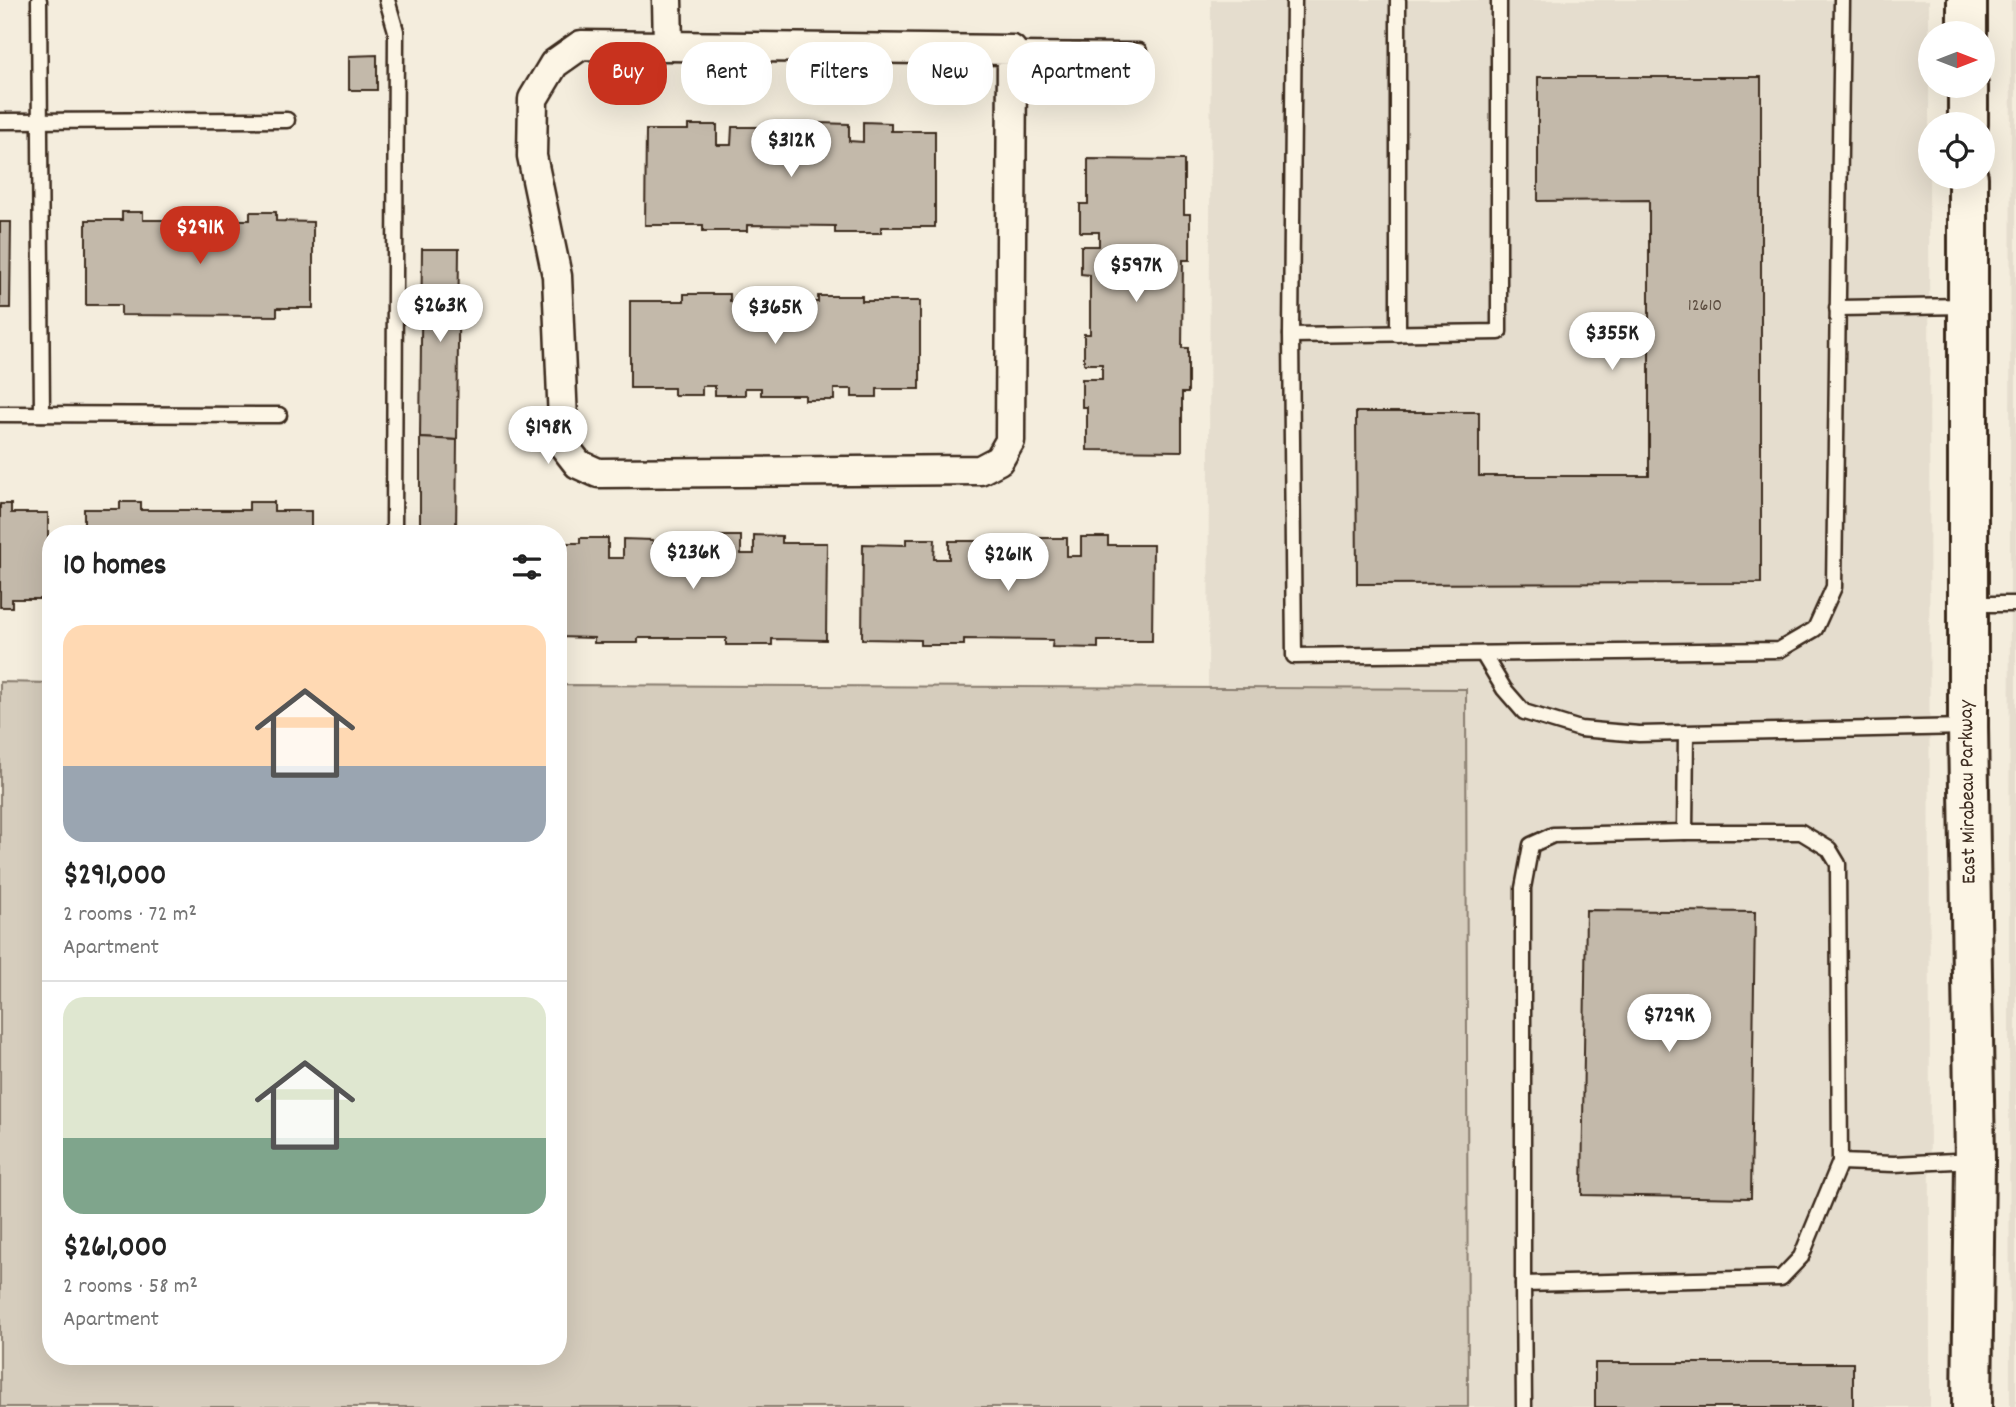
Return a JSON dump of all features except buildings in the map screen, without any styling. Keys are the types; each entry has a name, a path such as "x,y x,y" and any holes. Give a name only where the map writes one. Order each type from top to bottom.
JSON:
{"street":[{"path":"667,0 668,45"},
{"path":"1967,0 1967,21"},
{"path":"1007,50 581,45 554,64 533,99 532,156 556,276 564,446 578,464 598,473 980,470 999,460 1010,441 1012,105"},
{"name":"East Mirabeau Parkway","path":"1968,189 1968,727 1975,1160 1972,1407"}],"lane":[{"path":"39,0 41,414"},
{"path":"387,0 396,31 394,525"},
{"path":"1294,0 1291,335 1294,656 1779,650 1815,629 1833,587 1843,0"},
{"path":"1398,0 1398,334"},
{"path":"1291,335 1499,332 1499,0"},
{"path":"0,121 287,120"},
{"path":"1836,308 1968,306"},
{"path":"0,414 279,415"},
{"path":"1968,604 2016,604"},
{"path":"1483,654 1504,689 1524,712 1580,729 1639,734 1968,727"},
{"path":"1685,832 1686,733"},
{"path":"1523,1284 1781,1278 1801,1257 1840,1162 1838,864 1829,849 1801,832 1553,835 1531,845 1523,888 1523,1284 1524,1407"},
{"path":"1840,1162 1894,1164 1975,1160"}],"shaded area":[{"path":"1211,0 1929,0 1929,21 1918,21 1918,98 1929,98 1929,112 1918,112 1918,189 1929,189 1930,1407 1468,1407 1466,690 1208,688"},
{"path":"2011,0 2016,0 2016,1407 2010,1407"},
{"path":"0,682 42,683 42,1365 567,1365 567,685 1466,689 1468,1407 0,1407"}]}
